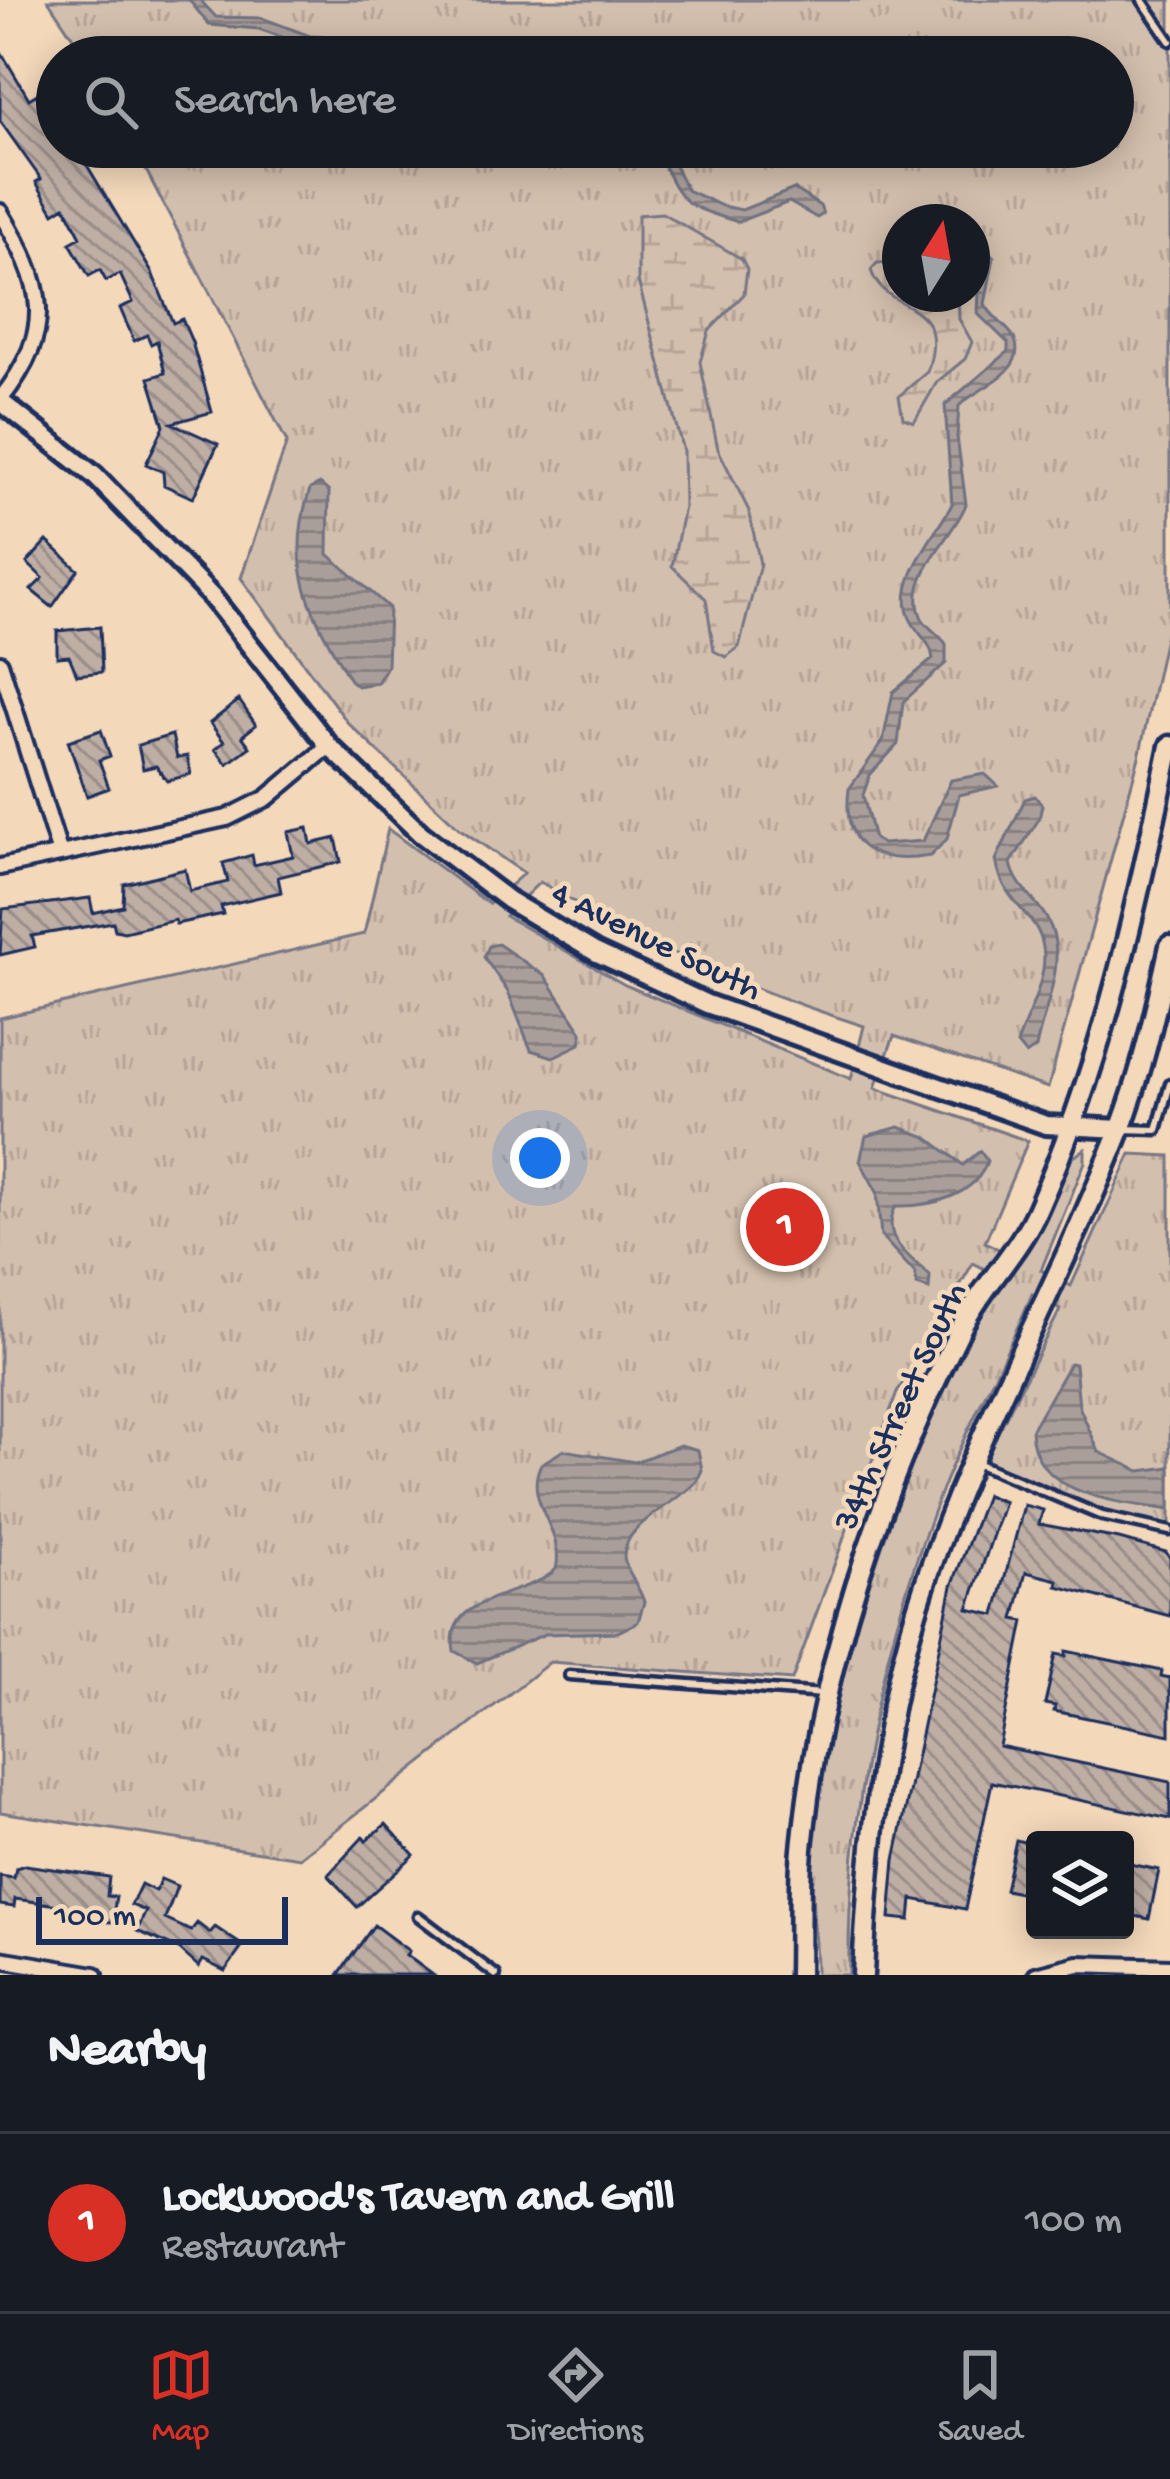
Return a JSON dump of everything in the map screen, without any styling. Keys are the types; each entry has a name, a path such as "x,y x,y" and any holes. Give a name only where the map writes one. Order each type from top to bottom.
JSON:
{"main road":[{"name":"34th Street South","path":"799,1975 804,1831 827,1694 870,1531 962,1326 1036,1213 1071,1126 1106,1028 1170,746"},
{"path":"863,1975 869,1847 889,1717 922,1592 970,1460 1120,1129 1170,946"}],"street":[{"path":"0,212 29,260 39,334 0,400"},
{"name":"4 Avenue South","path":"0,400 95,476 212,597 329,746 421,834 508,899 595,952 758,1024 1046,1125 1120,1129"},
{"path":"0,663 60,854"},
{"path":"0,867 226,818 267,798 329,746"},
{"path":"0,1959 95,1975"},
{"path":"1042,1974 1078,1964 1170,1967"}],"lane":[{"path":"1142,0 1170,41"},
{"path":"1120,1129 1157,1130 1170,1084"},
{"path":"970,1460 1087,1511 1170,1531"},
{"path":"569,1675 827,1694"},
{"path":"418,1916 496,1975"}],"green space":[{"path":"48,0 1170,0 1170,615 1139,757 1048,1088 894,1036 875,1088 1028,1141 985,1242 1016,1258 1071,1159 1085,1149 1085,1162 1041,1270 1071,1286 1131,1154 1170,1156 1170,1536 1105,1522 979,1470 1060,1310 1032,1294 945,1482 897,1623 861,1797 849,1975 816,1975 812,1856 832,1708 872,1555 899,1481 964,1341 1002,1278 973,1263 897,1393 792,1680 550,1662 300,1858 0,1812 0,1018 364,934 388,829 489,904 524,873 460,829 348,723 241,578 287,442 145,168 1134,168 1134,36 72,36","holes":["540,882 698,964 864,1026 851,1079 625,985 505,916"]},
{"path":"662,213 742,259 747,269 744,294 709,331 700,362 718,449 749,511 760,564 739,647 726,657 714,651 706,599 672,566 684,507 683,451 638,281 638,215"},
{"path":"882,263 882,288 871,270"},
{"path":"917,312 959,312 972,342 965,359 937,382 914,422 903,418 899,396 927,372 933,348 924,318"}],"shaded area":[{"path":"189,0 200,0 216,17 262,18 310,36 279,36 259,29 209,25"},
{"path":"665,168 676,168 687,190 722,206 742,210 794,189 820,206 823,214 817,218 789,202 738,222 702,210 676,189"},
{"path":"990,311 1007,328 1016,354 1005,373 959,406 957,437 966,504 925,571 918,601 923,620 946,644 946,663 903,702 898,744 870,775 863,795 874,839 883,844 923,841 951,780 985,774 998,786 959,795 947,839 930,856 894,858 879,855 857,840 848,810 849,789 883,741 893,692 933,659 910,618 907,589 919,558 952,504 945,405 1008,352 1008,343 978,314"},
{"path":"320,484 329,492 328,554 389,608 387,666 377,683 357,686 350,680 306,589 300,542 303,517 310,489"},
{"path":"1035,796 1042,805 1039,819 1011,863 1017,879 1047,919 1056,951 1053,984 1036,1048 1026,1055 1017,1044 1041,981 1043,949 1039,933 1004,885 996,860 1025,799"},
{"path":"498,944 545,976 582,1032 580,1044 553,1057 531,1050 508,992 484,957 489,946"},
{"path":"899,1127 927,1137 963,1165 980,1151 987,1161 973,1183 950,1197 896,1206 894,1237 930,1276 929,1289 917,1285 915,1273 881,1236 877,1192 860,1161 866,1136"},
{"path":"1070,1363 1075,1364 1079,1406 1099,1452 1140,1471 1170,1467 1170,1510 1082,1492 1047,1470 1031,1430"},
{"path":"680,1445 698,1450 702,1470 697,1481 641,1524 626,1545 625,1562 644,1602 638,1622 618,1632 545,1634 477,1663 454,1651 454,1632 474,1607 556,1569 555,1542 537,1491 541,1464 564,1450 635,1462"}],"building":[{"path":"0,50 29,99 36,95 36,168 89,168 152,273 173,323 182,319 212,412 172,423 218,444 193,498 164,485 163,472 146,464 164,426 149,378 165,373 157,341 151,344 147,335 134,341 120,308 133,302 120,274 106,281 100,270 89,276 70,243 81,237 65,206 54,213 36,182 41,179 0,121"},
{"path":"47,541 78,570 52,607 31,590 43,578 27,563"},
{"path":"100,627 102,672 77,675 69,656 57,657 57,631"},
{"path":"239,700 256,725 242,736 250,747 227,764 215,749 224,742 210,723"},
{"path":"101,730 110,756 99,760 109,788 87,796 68,741"},
{"path":"172,735 177,758 187,756 191,774 167,781 156,766 143,769 138,745"},
{"path":"308,828 311,844 336,838 341,862 278,877 281,892 221,906 223,914 176,924 175,920 124,932 115,930 113,922 32,936 35,947 0,955 3,909 90,898 93,913 123,906 124,884 185,869 190,891 228,882 223,863 252,855 254,865 293,856 288,832"},
{"path":"782,1199 790,1210 799,1203 814,1222 802,1229 810,1240 781,1259 775,1250 760,1261 744,1237 760,1227 753,1218"},
{"path":"986,1495 1004,1502 968,1609 995,1615 1024,1505 1043,1510 1039,1524 1119,1539 1166,1552 1170,1558 1170,1616 1057,1586 1058,1580 1026,1572 1014,1619 1024,1621 999,1746 1170,1782 1170,1819 992,1782 965,1909 912,1899 910,1920 890,1918 895,1860 952,1586"},
{"path":"1066,1651 1162,1671 1161,1676 1170,1678 1170,1735 1054,1711 1055,1706 1045,1704 1056,1654 1066,1656"},
{"path":"386,1824 414,1855 357,1907 328,1875 363,1837 366,1841"},
{"path":"1016,1840 1026,1843 1026,1894 1005,1890"},
{"path":"25,1865 109,1877 107,1896 116,1897 112,1922 87,1921 88,1911 58,1905 15,1899 14,1907 0,1905 0,1876 14,1878 16,1868"},
{"path":"1134,1865 1159,1870 1149,1919 1134,1916"},
{"path":"161,1879 177,1886 165,1919 191,1931 197,1923 210,1933 215,1927 243,1946 225,1971 203,1960 199,1967 179,1949 137,1931 146,1911 131,1905 141,1884 155,1891"},
{"path":"374,1925 409,1951 406,1955 433,1975 338,1975"}],"place":[{"name":"Lockwood's Tavern and Grill","path":"785,1227"}]}
